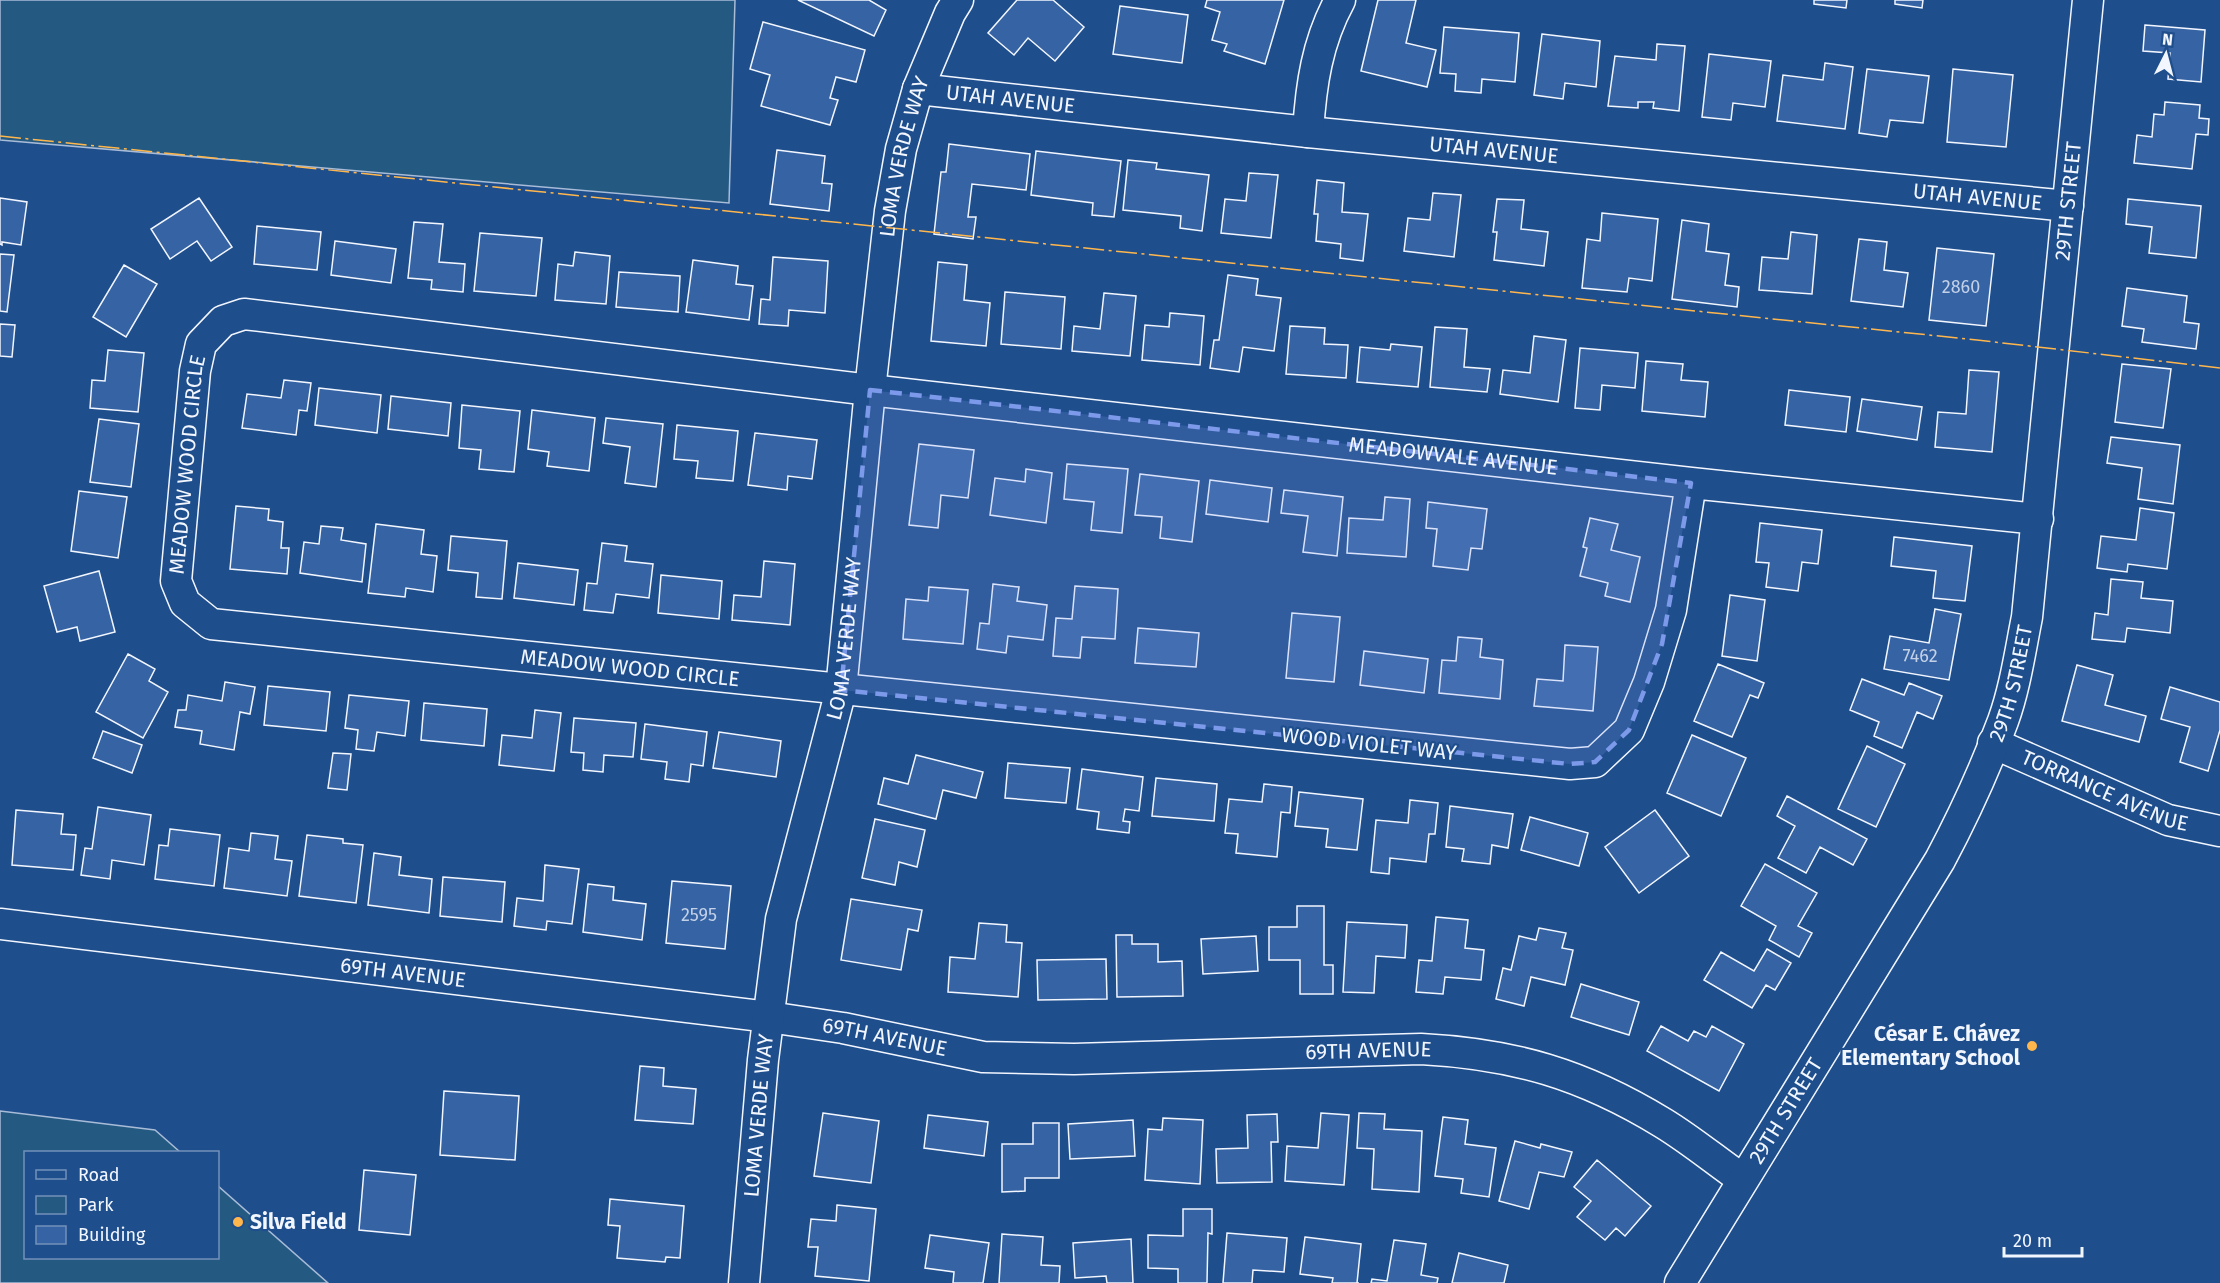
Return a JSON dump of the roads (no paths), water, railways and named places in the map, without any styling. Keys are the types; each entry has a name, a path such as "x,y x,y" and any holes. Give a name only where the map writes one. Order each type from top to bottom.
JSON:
{"street":[{"name":"LOMA VERDE WAY","path":"744,1283 763,1060 781,919 841,690 890,211 901,149 918,89 958,0"},
{"path":"1308,132 1311,87 1320,45 1340,0"},
{"name":"29TH STREET","path":"1680,1283 1940,860 1968,808 2003,720 2027,617 2088,0"},
{"name":"UTAH AVENUE","path":"918,89 1308,132 2068,206"},
{"name":"MEADOW WOOD CIRCLE","path":"841,690 211,624 185,603 176,581 195,371 201,344 223,321 244,314 870,390"},
{"name":"MEADOWVALE AVENUE","path":"870,390 1691,483 2038,519"},
{"name":"WOOD VIOLET WAY","path":"841,690 1558,763 1595,762 1629,730 1662,644 1678,572 1691,483"},
{"name":"TORRANCE AVENUE","path":"1993,743 2168,820 2220,831"},
{"name":"69TH AVENUE","path":"0,924 769,1017 843,1028 983,1057 1074,1059 1421,1049 1468,1052 1522,1062 1564,1074 1625,1101 1666,1125 1742,1179"}],"place":[{"name":"César E. Chávez Elementary School","path":"2032,1046"},
{"name":"Silva Field","path":"238,1222"}]}
